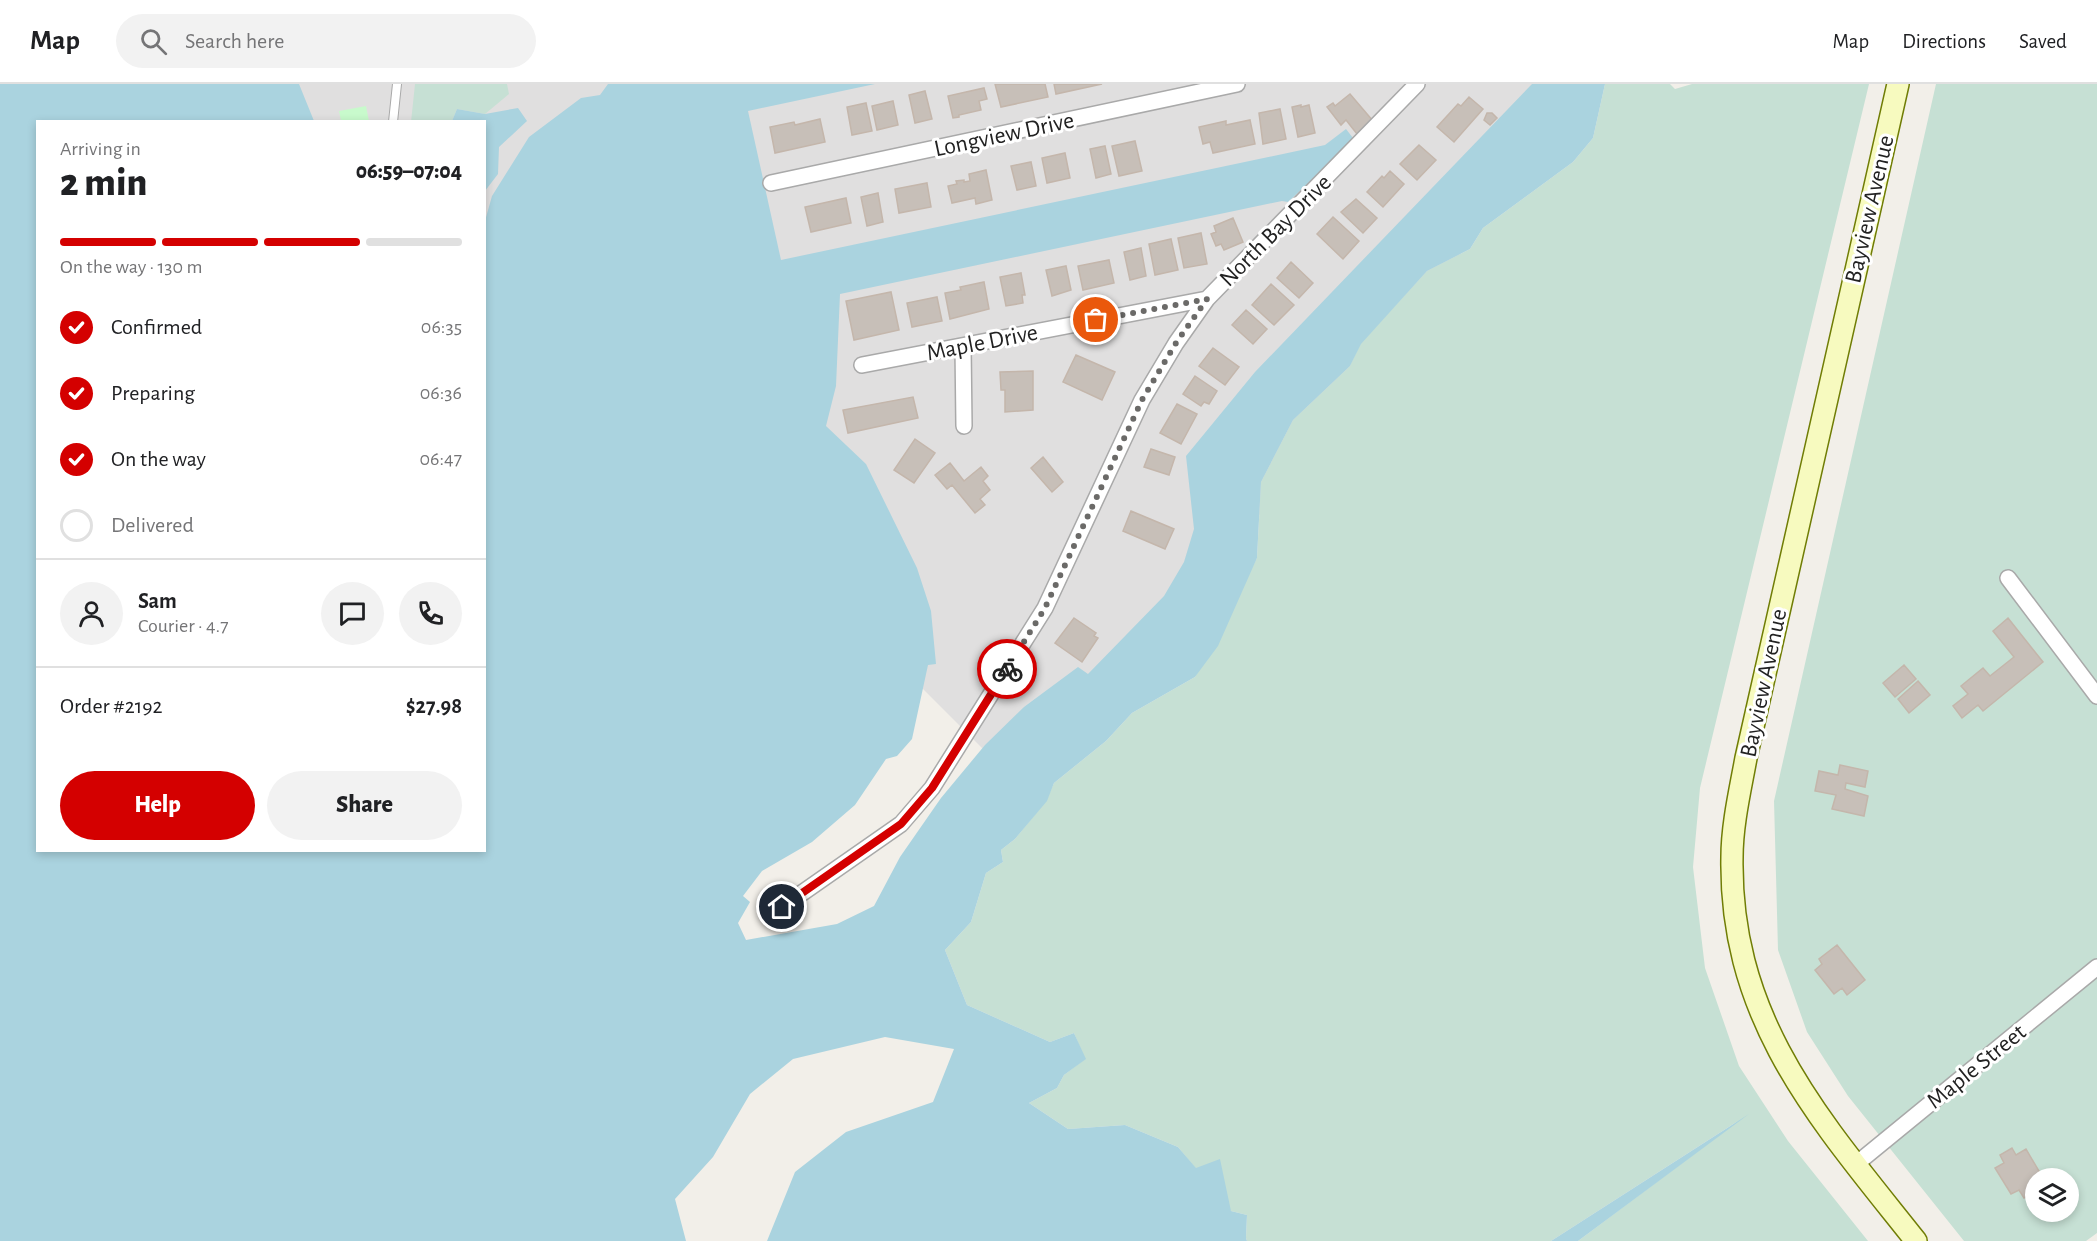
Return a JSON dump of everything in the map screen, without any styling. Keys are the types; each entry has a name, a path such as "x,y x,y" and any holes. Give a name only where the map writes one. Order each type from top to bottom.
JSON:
{"main road":[{"name":"Bayview Avenue","path":"1898,84 1746,758 1732,856 1734,915 1740,947 1748,978 1769,1035 1789,1072 1856,1165 1916,1241"}],"street":[{"name":"Longview Drive","path":"771,183 1237,84"},
{"name":"North Bay Drive","path":"782,907 901,824 932,788 1045,608 1142,400 1176,343 1207,299 1417,84"},
{"name":"Maple Drive","path":"862,365 1207,299"},
{"path":"963,346 963,426"},
{"path":"2008,578 2097,696"},
{"name":"Maple Street","path":"1856,1165 2097,967"}],"lane":[{"path":"393,120 397,84"}],"shaded area":[{"path":"86,84 1591,84 1227,557 993,759 891,657 486,289 486,120 94,120"}],"green space":[{"path":"415,84 507,84 509,94 485,114 457,109 452,120 411,120"},
{"path":"1605,84 1670,84 1675,89 1692,84 1869,84 1700,788 1693,867 1705,968 1739,1066 1788,1141 1868,1241 1578,1241 1738,1121 1551,1241 1247,1241 1247,1215 1231,1211 1178,1147 1125,1125 1068,1129 1029,1103 1057,1088 1064,1075 1085,1059 1074,1033 1050,1042 967,1005 945,950 971,922 986,873 1003,862 1001,850 1015,839 1046,801 1054,783 1106,741 1132,713 1195,677 1257,558 1261,482 1293,420 1350,366 1360,344 1427,271 1470,249 1483,228 1573,162 1593,138"},
{"path":"1936,84 2097,84 2097,1233 2086,1241 1964,1241 1848,1096 1807,1032 1778,950 1774,801"},
{"path":"366,106 369,120 341,120 339,111"}],"water":[{"path":"0,84 299,84 314,120 36,120 36,852 486,852 486,217 492,196 529,137 581,98 600,95 608,84 875,84 748,111 781,260 1325,145 1346,129 1353,138 1348,146 1288,202 1282,201 840,294 836,386 826,426 866,464 917,568 931,611 936,664 928,665 912,739 897,756 886,759 855,805 812,842 762,871 743,896 750,902 738,923 746,940 837,924 874,906 900,857 941,798 985,745 1024,707 1078,667 1088,674 1164,596 1184,562 1194,529 1186,456 1255,372 1532,84 1605,84 1593,138 1573,162 1483,228 1470,249 1427,271 1361,344 1350,366 1293,420 1261,482 1257,558 1218,646 1195,677 1132,713 1106,741 1054,783 1047,801 1015,839 1001,850 1003,862 986,873 971,922 945,950 967,1005 1050,1042 1074,1033 1086,1059 1064,1075 1057,1088 1029,1103 1068,1129 1125,1125 1178,1147 1196,1168 1220,1159 1231,1211 1247,1215 1247,1241 767,1241 795,1172 846,1132 933,1102 954,1049 885,1037 793,1059 750,1094 713,1157 675,1199 686,1241 0,1241"},
{"path":"518,108 527,121 499,147 498,174 486,190 486,120 452,120 457,109 485,114"},
{"path":"1749,1114 1578,1241 1551,1241"}],"building":[{"path":"995,84 1045,84 1048,97 1001,107"},
{"path":"1054,84 1102,84 1056,94"},
{"path":"984,88 987,99 979,101 981,110 953,118 948,96"},
{"path":"925,91 932,119 915,123 909,95"},
{"path":"1350,94 1373,121 1357,134 1346,120 1341,125 1327,107 1333,103 1335,106"},
{"path":"1469,97 1483,109 1454,142 1437,127 1458,104 1461,106"},
{"path":"893,101 898,125 877,130 872,106"},
{"path":"866,103 872,131 852,135 847,107"},
{"path":"1301,105 1301,107 1309,105 1315,133 1298,137 1292,107"},
{"path":"1280,109 1286,139 1263,144 1259,113"},
{"path":"1487,113 1492,113 1497,118 1490,125 1484,120"},
{"path":"820,119 825,142 775,153 770,127 794,122 795,125"},
{"path":"1250,120 1255,144 1213,153 1210,142 1203,144 1199,127 1226,121 1226,125"},
{"path":"1135,141 1142,171 1119,176 1112,146"},
{"path":"1419,145 1436,160 1417,180 1400,164"},
{"path":"1105,146 1111,174 1096,178 1090,149"},
{"path":"1065,153 1070,178 1047,183 1042,158"},
{"path":"1031,162 1036,186 1017,190 1011,166"},
{"path":"986,170 992,200 976,204 975,198 952,203 948,186 957,184 956,181 970,181 969,174"},
{"path":"1390,171 1404,184 1383,207 1367,192"},
{"path":"927,183 931,207 899,213 895,189"},
{"path":"878,193 883,222 867,226 861,197"},
{"path":"846,198 851,223 811,232 805,207"},
{"path":"1356,199 1377,218 1363,233 1341,212"},
{"path":"1333,217 1359,241 1343,259 1317,234"},
{"path":"1233,218 1243,242 1224,250 1221,244 1216,246 1211,234 1216,232 1214,226"},
{"path":"1201,233 1207,264 1184,268 1178,238"},
{"path":"1171,239 1178,270 1155,275 1149,244"},
{"path":"1141,248 1146,276 1130,280 1124,252"},
{"path":"1109,260 1114,283 1083,290 1078,266"},
{"path":"1291,262 1313,283 1299,298 1277,278"},
{"path":"1066,266 1071,290 1052,296 1046,270"},
{"path":"1021,273 1025,295 1022,295 1023,303 1006,306 1000,277"},
{"path":"984,282 989,309 950,319 945,293"},
{"path":"1271,284 1294,305 1274,325 1252,305"},
{"path":"891,292 899,330 854,340 846,301"},
{"path":"937,297 942,321 912,327 907,303"},
{"path":"1246,310 1267,329 1253,344 1232,325"},
{"path":"1213,348 1239,367 1225,385 1199,366"},
{"path":"1076,355 1115,372 1102,400 1063,382"},
{"path":"1033,371 1033,410 1005,412 1005,390 1001,390 1000,372"},
{"path":"1195,376 1217,391 1209,404 1204,402 1201,406 1183,394"},
{"path":"913,397 918,418 848,433 843,410"},
{"path":"1177,404 1197,414 1181,444 1160,433"},
{"path":"915,439 935,453 914,483 894,470"},
{"path":"1151,449 1175,457 1169,475 1144,467"},
{"path":"1043,457 1063,482 1052,492 1031,468"},
{"path":"950,463 964,481 981,467 988,476 983,481 990,490 980,499 985,505 975,513 952,485 947,489 935,475"},
{"path":"1131,511 1174,529 1165,549 1123,531"},
{"path":"1074,618 1096,633 1094,636 1098,638 1082,662 1055,643"},
{"path":"2008,618 2043,662 1983,711 1978,705 1962,718 1953,706 1968,694 1961,686 1983,668 1990,676 2014,657 1993,631"},
{"path":"1904,665 1916,679 1895,697 1883,683"},
{"path":"1918,681 1930,695 1909,713 1898,699"},
{"path":"1840,765 1868,771 1865,787 1846,783 1845,789 1868,796 1864,816 1832,809 1836,795 1815,791 1819,771 1838,775"},
{"path":"1837,945 1865,980 1847,995 1842,988 1834,994 1815,970 1822,964 1819,959"},
{"path":"2012,1148 2016,1155 2026,1149 2037,1168 2025,1168 2025,1198 2019,1190 2011,1194 1995,1168 2004,1163 2000,1155"}],"way so far":[{"path":"1007,669 1045,608 1142,400 1176,343 1207,299 1096,320"}],"route":[{"path":"782,907 901,824 932,788 1007,669"}]}
